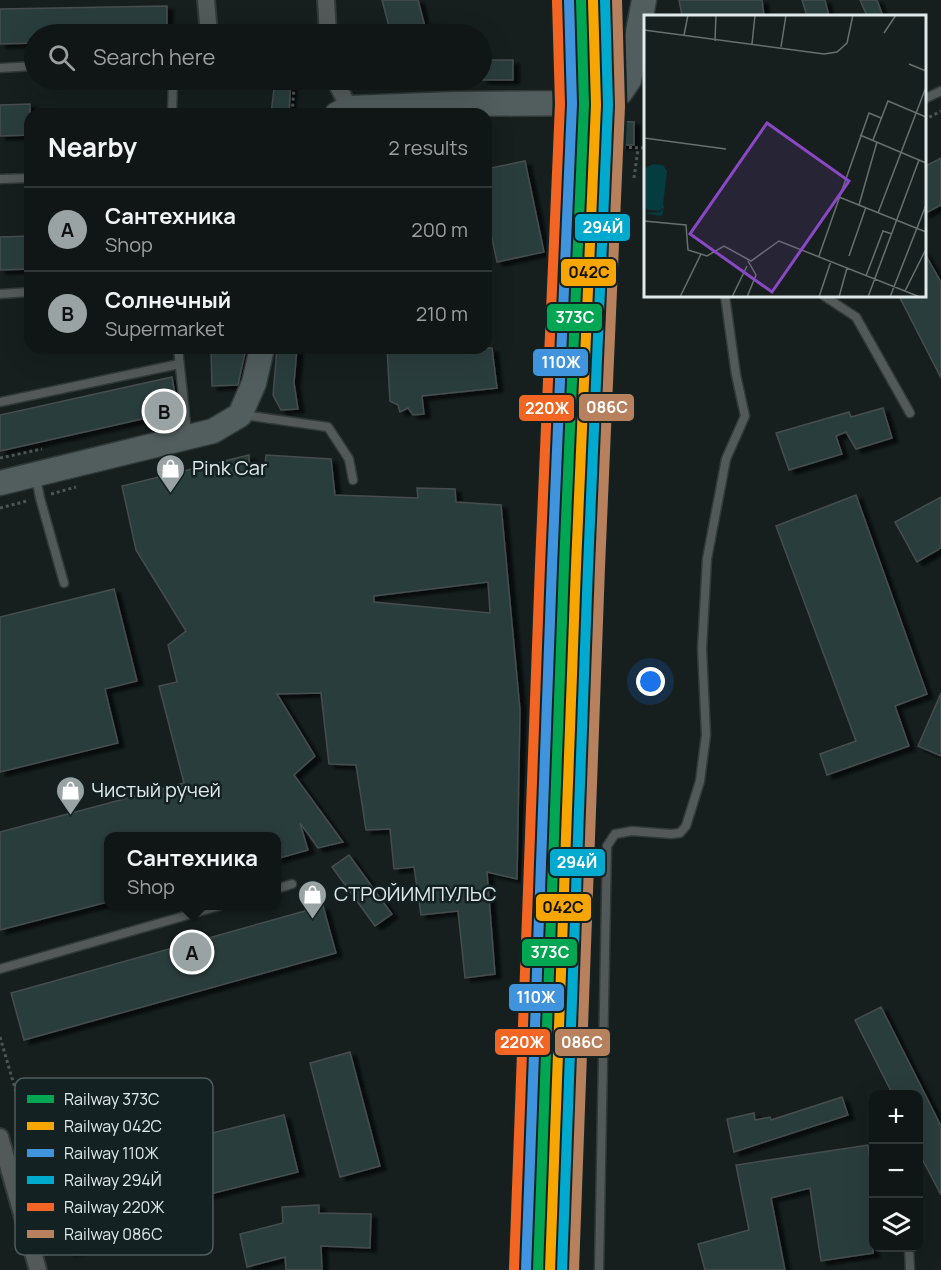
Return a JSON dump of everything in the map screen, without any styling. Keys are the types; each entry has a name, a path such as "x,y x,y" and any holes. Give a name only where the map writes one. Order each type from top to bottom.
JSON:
{"main road":[{"path":"439,108 598,103 621,93 629,80 644,0"},
{"path":"0,483 213,431 240,415 254,383 261,354"}],"street":[{"path":"206,0 208,24"},
{"path":"326,0 327,24"},
{"path":"338,90 342,108"},
{"path":"0,1137 15,1190"},
{"path":"34,1255 38,1270"}],"lane":[{"path":"0,68 24,67"},
{"path":"172,108 173,90"},
{"path":"926,98 941,91"},
{"path":"0,179 24,178"},
{"path":"0,294 24,292"},
{"path":"599,1270 607,846 615,834 632,831 680,833 686,826 700,781 706,735 702,648 707,559 726,459 745,416 736,375 725,297"},
{"path":"826,297 856,317 910,412"},
{"path":"178,354 188,438"},
{"path":"0,402 178,364"},
{"path":"240,415 328,427 349,459 353,480"},
{"path":"36,474 40,498 64,583"},
{"path":"281,887 292,884"},
{"path":"0,969 205,910"},
{"path":"909,1252 910,1270"}],"path":[{"path":"292,108 294,90"},
{"path":"926,119 941,111"},
{"path":"613,147 644,148"},
{"path":"633,178 638,148"},
{"path":"0,458 47,449"},
{"path":"0,508 82,486"},
{"path":"0,1037 15,1088"}],"building":[{"path":"382,0 418,0 424,24 388,24"},
{"path":"679,0 762,0 764,15 682,15"},
{"path":"802,0 825,0 829,15 807,15"},
{"path":"860,0 877,0 883,15 867,15"},
{"path":"167,6 167,24 24,24 24,43 0,44 0,9"},
{"path":"492,60 513,60 513,80 492,80"},
{"path":"274,90 290,90 289,108 272,108"},
{"path":"30,104 30,108 24,108 24,135 0,136 0,105"},
{"path":"616,121 634,122 634,145 616,145"},
{"path":"941,158 941,205 926,213 926,166"},
{"path":"525,161 544,252 497,262 492,238 492,168"},
{"path":"24,236 24,269 0,270 0,237"},
{"path":"926,256 941,282 941,378 900,297 926,297"},
{"path":"492,348 497,388 422,396 424,414 413,415 408,408 400,412 398,405 390,401 387,354 492,354"},
{"path":"211,354 245,354 238,385 212,386"},
{"path":"276,354 296,354 294,383 298,409 281,410 273,395"},
{"path":"172,377 178,411 0,451 0,415"},
{"path":"883,408 892,438 856,449 846,432 836,436 842,454 789,470 776,433 849,412 851,417"},
{"path":"249,455 250,473 264,474 266,455 331,459 335,495 418,498 417,488 455,489 456,502 501,505 520,710 517,879 487,872 495,974 465,978 458,911 421,915 414,867 394,869 390,829 366,830 356,765 329,764 321,693 277,694 315,756 294,775 343,842 318,848 300,823 308,850 281,858 281,832 104,832 104,903 0,930 0,832 184,783 159,686 177,682 168,645 186,631 136,550 122,486","holes":["488,582 490,613 374,602 374,596"]},
{"path":"856,495 927,694 895,706 909,746 827,775 820,754 856,741 776,526"},
{"path":"941,497 941,548 917,562 895,522"},
{"path":"114,589 137,681 105,689 118,743 0,772 0,617"},
{"path":"941,693 941,756 918,746"},
{"path":"349,855 392,914 375,926 332,867"},
{"path":"323,906 336,953 24,1040 11,993"},
{"path":"881,1007 923,1090 890,1090 855,1020"},
{"path":"350,1052 380,1166 340,1177 310,1063"},
{"path":"923,1090 941,1126 941,1195 923,1161"},
{"path":"842,1097 848,1115 734,1152 727,1119 754,1113 755,1120 770,1117 771,1120"},
{"path":"284,1115 298,1172 213,1193 213,1133"},
{"path":"868,1145 869,1252 873,1253 821,1261 810,1188 771,1198 785,1270 705,1270 698,1244 749,1230 736,1165"},
{"path":"319,1205 319,1213 371,1214 370,1248 321,1246 322,1270 286,1270 285,1257 247,1267 240,1234 283,1223 282,1207"}],"rail line":[{"name":"110Ж","path":"526,1270 572,104 569,0"},
{"name":"373C","path":"538,1270 584,104 581,0"},
{"name":"042С","path":"550,1270 596,105 593,0"},
{"name":"294Й","path":"562,1270 608,105 605,0"},
{"name":"086С","path":"574,1270 620,106 617,0"},
{"name":"220Ж","path":"514,1269 560,104 557,1"}],"place":[{"name":"Солнечный","path":"164,411"},
{"name":"Pink Car","path":"171,494"},
{"name":"Чистый ручей","path":"70,816"},
{"name":"СТРОЙИМПУЛЬС","path":"313,920"},
{"name":"Сантехника","path":"192,952"}]}
